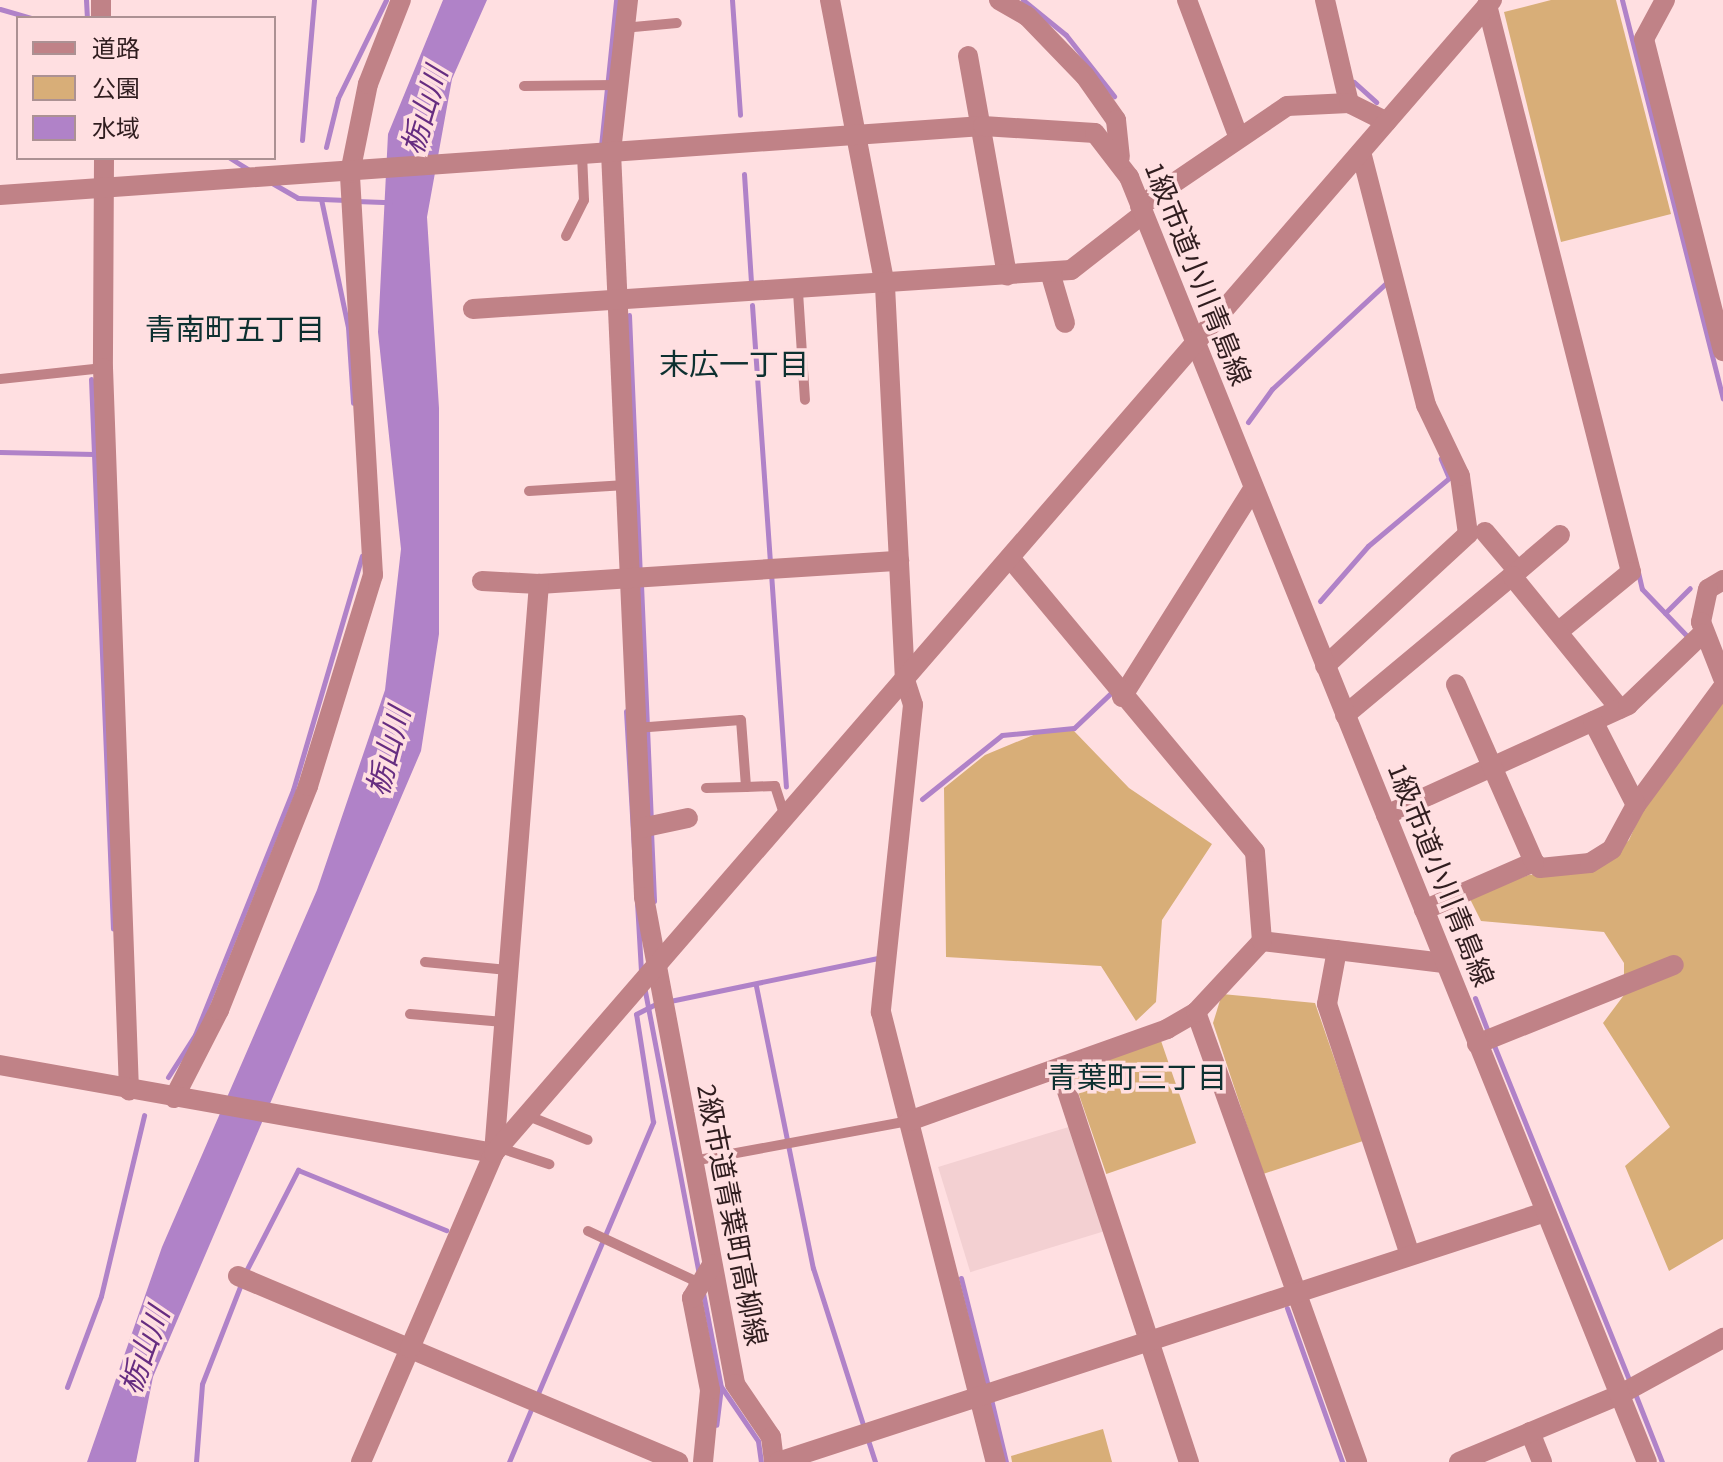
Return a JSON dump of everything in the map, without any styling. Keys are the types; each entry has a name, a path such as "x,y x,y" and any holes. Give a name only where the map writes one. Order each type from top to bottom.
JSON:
{"street":[{"path":"182,1100 308,786 373,575 350,215 368,84 401,0"},
{"name":"2級市道青葉町高柳線","path":"628,0 615,85 611,152 610,303 646,727 641,828 655,970 735,1384 771,1437 776,1462"},
{"path":"830,0 885,286 905,680 914,746 881,1012 996,1462"},
{"path":"999,0 1027,16 1085,76 1116,120 1120,157"},
{"path":"1187,0 1239,138"},
{"path":"1325,0 1349,103"},
{"path":"1665,0 1644,39 1723,351"},
{"path":"497,1151 531,1117 1489,2"},
{"path":"1489,2 1631,572 1559,631"},
{"path":"968,56 983,126 1007,276"},
{"path":"473,309 798,292 1071,270 1142,210 1287,106 1349,103 1387,122"},
{"name":"1級市道小川青島線","path":"0,195 288,176 355,178 473,161 983,126 1095,133 1120,157 1647,1462"},
{"path":"1325,666 1468,534 1460,476 1426,405 1361,152"},
{"path":"104,160 103,368 129,1091"},
{"path":"1050,272 1065,323"},
{"path":"1122,697 1253,489"},
{"path":"1485,532 1620,709"},
{"path":"1345,715 1560,535"},
{"path":"909,1121 1060,1070 1196,1012 1262,941 1255,852 1122,697 1010,558"},
{"path":"482,581 539,584 899,561"},
{"path":"1723,580 1708,589 1702,634 1723,678"},
{"path":"361,1462 497,1151 504,1022 539,584"},
{"path":"1386,815 1620,709 1702,634"},
{"path":"1456,684 1495,765 1534,862"},
{"path":"1424,910 1534,862 1590,863 1612,849 1636,805 1723,687"},
{"path":"1593,721 1636,805"},
{"path":"641,828 688,818"},
{"path":"1262,941 1444,963"},
{"path":"1337,950 1327,1004 1410,1255"},
{"path":"1477,1044 1674,965"},
{"path":"1196,1012 1293,1291 1357,1462"},
{"path":"0,1065 295,1120 497,1151"},
{"path":"1060,1070 1189,1462"},
{"path":"776,1462 1002,1391 1293,1291 1545,1212"},
{"path":"703,1462 710,1390 695,1292 712,1265"},
{"path":"238,1276 534,1402 652,1458 678,1462"},
{"path":"1463,1461 1619,1395 1723,1338"},
{"path":"1530,1432 1542,1462"}],"lane":[{"path":"622,28 677,23"},
{"path":"524,86 586,81 615,85"},
{"path":"566,236 584,200 582,154"},
{"path":"798,292 805,400"},
{"path":"0,379 103,368"},
{"path":"529,491 626,485"},
{"path":"646,727 741,720 746,787"},
{"path":"706,788 775,786 785,819"},
{"path":"425,962 508,970"},
{"path":"410,1014 504,1022"},
{"path":"531,1117 588,1140"},
{"path":"693,1161 909,1121"},
{"path":"497,1151 549,1164"},
{"path":"588,1231 693,1280 695,1292"}],"shaded area":[{"path":"1072,1126 1104,1231 970,1272 938,1167"}],"green space":[{"path":"1551,0 1616,0 1671,214 1561,242 1504,12"},
{"path":"1723,703 1723,1239 1669,1271 1625,1166 1670,1127 1603,1023 1624,995 1624,963 1604,932 1481,921 1469,897 1529,875 1603,864 1629,840 1655,782"},
{"path":"1043,731 1074,731 1129,788 1212,844 1162,920 1156,1002 1136,1021 1101,966 946,957 944,788 985,755"},
{"path":"1222,994 1315,1003 1363,1141 1263,1174 1213,1023"},
{"path":"1160,1038 1196,1143 1106,1174 1070,1069"},
{"path":"1103,1429 1112,1462 1012,1462 1011,1456"}],"water":[{"name":"栃山川","path":"443,0 487,0 452,79 427,217 439,408 439,634 421,751 153,1377 136,1462 87,1462 162,1247 317,890 385,690 401,549 378,332 388,134"}],"waterway":[{"path":"86,0 87,16"},
{"path":"302,140 314,0"},
{"path":"326,147 338,98 386,0"},
{"path":"601,146 616,0"},
{"path":"732,0 740,115"},
{"path":"1023,0 1066,35 1114,96"},
{"path":"1622,0 1723,398"},
{"path":"0,9 25,16"},
{"path":"1354,82 1376,102"},
{"path":"233,160 249,170"},
{"path":"744,174 751,283"},
{"path":"272,183 298,198 346,200"},
{"path":"321,199 348,327 353,403"},
{"path":"356,201 390,202"},
{"path":"1248,422 1272,389 1386,283"},
{"path":"752,305 770,563"},
{"path":"629,315 640,574"},
{"path":"91,379 113,929"},
{"path":"0,452 94,454"},
{"path":"1320,601 1368,546 1449,478 1441,459"},
{"path":"168,1077 195,1035 293,790 362,556"},
{"path":"1638,572 1642,589 1687,636"},
{"path":"771,573 786,786"},
{"path":"641,584 651,821"},
{"path":"1665,613 1690,588"},
{"path":"922,799 1002,735 1074,728 1114,690"},
{"path":"626,711 641,973"},
{"path":"651,831 654,901"},
{"path":"670,1001 877,958"},
{"path":"644,986 699,1275"},
{"path":"756,986 813,1268 864,1428"},
{"path":"1475,998 1489,1034"},
{"path":"536,1398 653,1122 636,1014 660,1002"},
{"path":"1493,1043 1630,1382"},
{"path":"67,1387 101,1296 144,1115"},
{"path":"246,1271 298,1170 446,1230"},
{"path":"961,1278 989,1390"},
{"path":"196,1462 202,1384 241,1284"},
{"path":"703,1293 721,1387 716,1425"},
{"path":"1287,1308 1342,1462"},
{"path":"722,1388 758,1441 761,1462"},
{"path":"1634,1391 1662,1462"},
{"path":"991,1399 1006,1462"},
{"path":"509,1462 532,1407"},
{"path":"867,1437 875,1462"}],"district":[{"name":"青南町五丁目","path":"235,331"},
{"name":"末広一丁目","path":"734,366"},
{"name":"青葉町三丁目","path":"1137,1079"}]}
